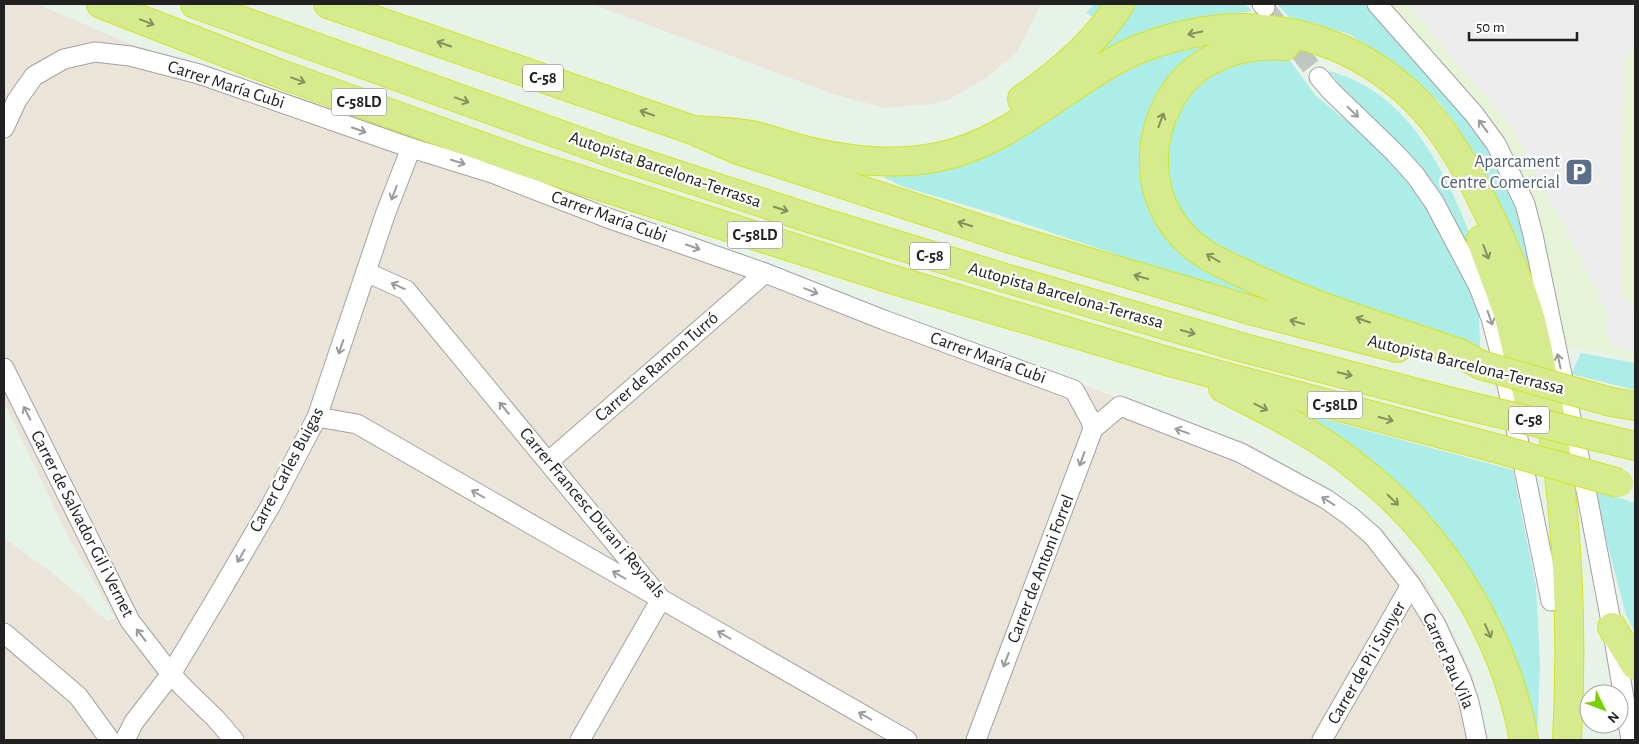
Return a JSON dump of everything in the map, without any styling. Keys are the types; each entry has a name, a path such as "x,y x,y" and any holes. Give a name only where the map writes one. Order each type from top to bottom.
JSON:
{"highway":[{"name":"Autopista Barcelona-Terrassa","path":"328,4 693,130 738,150 1021,242 1257,312 1358,339 1468,361 1623,404"},
{"path":"860,158 898,153 961,134 1008,108 1037,89 1072,61 1105,26 1120,4"},
{"name":"Autopista Barcelona-Terrassa","path":"198,5 623,157 812,219 1244,348 1452,402 1635,446"},
{"path":"198,5 620,191"},
{"name":"C-58LD","path":"105,6 278,73 525,162 891,278 1170,362 1627,485"},
{"path":"693,130 747,134 834,156 889,162 940,157 991,138 1116,60 1140,48 1171,38 1207,30 1244,28 1279,31 1313,38 1372,64 1391,77 1427,112 1470,173 1492,219 1528,309 1551,417 1561,485 1566,540 1569,608 1566,740"},
{"path":"1468,361 1289,295 1216,261 1198,249 1182,234 1163,206 1156,182 1153,159 1156,133 1165,110 1177,89 1186,79 1209,60 1252,46 1288,46 1327,57 1370,79 1388,92 1428,132 1444,159 1460,189 1486,252 1508,313 1532,412 1544,488 1550,549 1552,644 1549,740"},
{"path":"1170,362 1267,410 1312,436 1367,476 1410,517 1441,553 1457,576 1484,623 1506,675 1524,740"},
{"path":"1612,627 1635,665"}],"street":[{"path":"1377,4 1474,114 1496,144 1525,204 1547,300 1612,627 1631,740"},
{"name":"Carrer María Cubi","path":"4,128 17,100 34,76 64,59 95,52 130,56 199,74 411,148 492,173 605,217 766,272 884,320 1074,390 1091,420 1093,429"},
{"path":"1319,77 1415,175 1434,202 1478,286 1491,318 1500,351 1551,601"},
{"name":"Carrer Carles Buigas","path":"125,740 134,722 171,674 266,513 317,417 366,272 411,148"},
{"name":"Carrer Francesc Duran i Reynals","path":"366,272 406,290 661,599 907,740"},
{"name":"Carrer de Ramon Turró","path":"548,462 766,272"},
{"name":"Carrer de Salvador Gil i Vernet","path":"4,368 130,621 184,690 216,719 234,740"},
{"name":"Carrer de Antoni Forrel","path":"976,740 1093,429 1120,406 1241,453 1326,499 1373,536 1411,585"},
{"path":"317,417 357,424 661,599 580,740"},
{"name":"Carrer de Pi i Sunyer","path":"1322,740 1411,585"},
{"name":"Carrer Pau Vila","path":"1411,585 1436,625 1461,680 1475,723 1477,740"},
{"path":"4,633 78,696 110,740"}],"shaded area":[{"path":"4,4 37,4 128,43 416,136 1102,392 1249,444 1335,494 1382,529 1423,578 1472,674 1487,740 4,740 4,538 59,578 107,621 115,618 69,538 4,402"},
{"path":"592,4 1041,4 1017,52 987,77 950,99 931,104 884,108 834,94"},
{"path":"1094,4 1111,4 1098,20 1086,13"},
{"path":"1126,4 1245,4 1252,11 1176,22 1145,32 1082,67"},
{"path":"1277,4 1365,4 1475,128 1497,164 1523,218 1547,350 1479,165 1458,128 1438,101 1399,67 1349,34 1289,17"},
{"name":"Aparcament Centre Comercial","path":"1387,4 1635,4 1635,359 1567,346 1541,229 1518,165 1489,122"},
{"name":"Aparcament Centre Comercial","path":"1407,4 1635,4 1635,45 1623,62 1621,290 1635,312 1635,351 1618,348 1610,344 1605,324 1607,313 1513,129"},
{"path":"1220,38 1203,56 1148,187 1261,294 1257,298 1136,261 999,215 904,187 883,177 923,172 1121,68 1161,51"},
{"path":"1248,57 1288,58 1316,96 1371,141 1395,166 1435,219 1466,277 1479,312 1480,347 1388,318 1219,253 1190,229 1167,186 1164,145 1181,101 1201,80"},
{"path":"1328,71 1362,84 1390,104 1414,129 1435,160 1452,192 1492,293 1357,104"},
{"path":"1581,353 1635,363 1635,390 1571,374"},
{"path":"1287,409 1513,470 1536,587 1540,664 1537,736 1495,613 1454,548"},
{"path":"1593,489 1635,503 1635,633 1626,615"}],"tunnel":[{"path":"1265,7 1319,77"}],"place":[{"name":"Aparcament Centre Comercial","path":"1579,172"}]}
